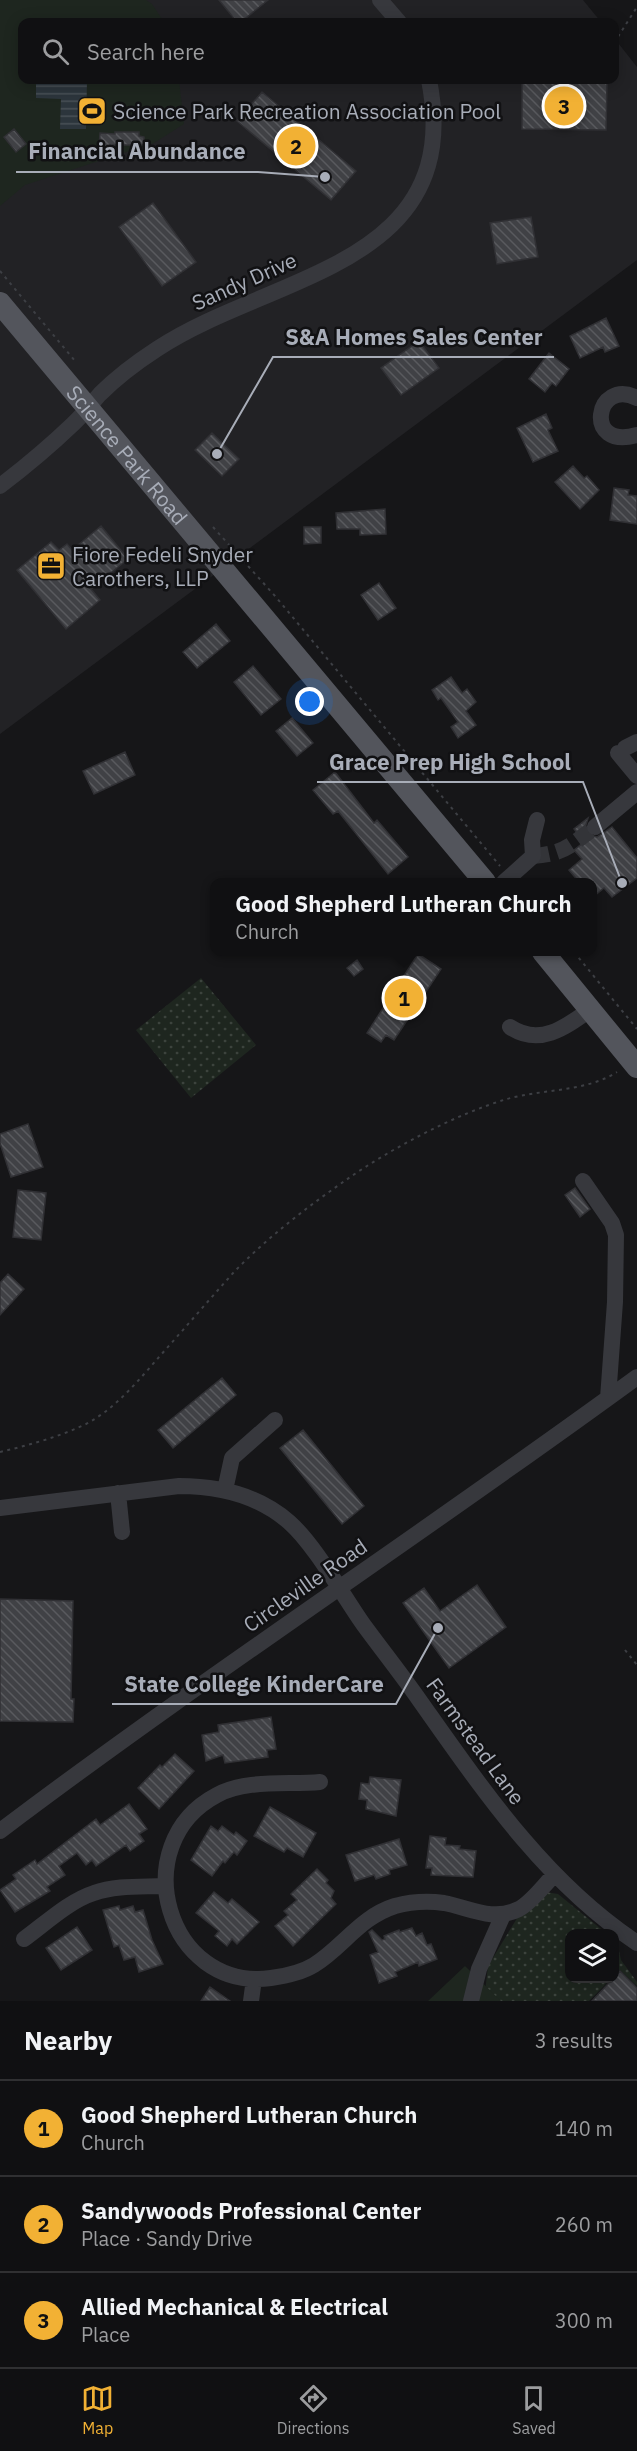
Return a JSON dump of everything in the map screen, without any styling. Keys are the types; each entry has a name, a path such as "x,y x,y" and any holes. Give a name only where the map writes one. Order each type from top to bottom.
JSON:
{"main road":[{"name":"Science Park Road","path":"0,303 482,878"},
{"path":"547,956 591,1009 628,1069"}],"street":[{"path":"380,0 396,18"},
{"name":"Sandy Drive","path":"0,486 73,424 127,370 178,336 202,323 328,269 377,239 388,229 400,217 415,194 430,156 434,111 430,84"},
{"path":"637,398 628,393 615,395 604,405 601,417 605,430 610,436 626,438 637,435"},
{"path":"627,748 637,776"},
{"path":"595,827 637,792"},
{"path":"509,878 533,856 532,840 537,820"},
{"path":"510,1027 530,1036 548,1035 571,1024 591,1009"},
{"path":"584,1181 612,1223 616,1235 615,1302 608,1398"},
{"name":"Circleville Road","path":"0,1831 89,1764 637,1377"},
{"path":"225,1490 232,1458 274,1420"},
{"name":"Farmstead Lane","path":"0,1508 179,1486 201,1486 225,1490 251,1498 271,1508 289,1522 305,1540 338,1590 415,1693 497,1810 555,1874 614,1928 637,1943"},
{"path":"118,1493 122,1532"},
{"path":"320,1782 238,1788 218,1794 189,1816 178,1831 165,1865 164,1886 170,1913 176,1927 196,1953 224,1972 241,1978 254,1979 301,1972 316,1964 365,1922 394,1906 420,1902 443,1903 483,1914 504,1915 522,1908 555,1874"},
{"path":"24,1939 82,1898 95,1893 108,1889 164,1886"},
{"path":"471,2001 479,1969 504,1915"},
{"path":"251,2001 254,1979"}],"path":[{"path":"619,37 637,7"},
{"path":"0,271 77,364"},
{"path":"209,522 275,596 505,878"},
{"path":"578,956 637,1029"},
{"path":"0,1452 30,1445 87,1424 108,1410 133,1386 236,1270 287,1225 366,1167 458,1117 484,1106 531,1093 600,1081 628,1069"},
{"path":"624,1650 637,1665"}],"shaded area":[{"path":"0,0 583,0 598,18 18,18 18,84 619,84 619,44 637,67 637,260 0,734"},
{"name":"Science Park Recreation Association Pool","path":"0,0 146,0 152,4 161,18 18,18 18,84 179,84 184,124 154,143 25,185 0,206"},
{"path":"36,84 87,84 86,129 60,129 61,99 36,98"},
{"path":"201,978 256,1045 191,1098 136,1030"},
{"path":"545,1892 558,1894 601,1929 565,1929 565,1983 607,1983 589,2001 484,2001 488,1966 519,1915"},
{"path":"619,1951 621,1960 637,1982 637,1986 620,1970"},
{"path":"465,1966 501,2001 428,2001"}],"building":[{"path":"219,0 268,0 246,18 234,18"},
{"path":"522,84 607,84 606,130 522,129"},
{"path":"262,92 356,171 331,200 237,121"},
{"path":"14,129 26,144 16,152 4,137"},
{"path":"115,132 139,132 139,136 144,137 144,145 113,145 112,149 99,148 100,133 115,134"},
{"path":"153,203 196,262 162,286 119,227"},
{"path":"531,217 538,257 497,264 490,223"},
{"path":"606,318 619,346 605,352 603,347 580,358 570,336"},
{"path":"419,341 439,368 401,395 381,368"},
{"path":"549,353 569,369 556,386 552,383 545,392 529,379"},
{"path":"546,414 552,428 548,430 558,451 533,462 517,428"},
{"path":"212,433 239,459 222,476 195,450"},
{"path":"573,466 584,478 587,476 599,490 580,509 555,482"},
{"path":"614,488 629,490 628,495 637,496 637,524 610,520"},
{"path":"385,509 386,534 360,535 360,529 337,529 336,513"},
{"path":"101,526 128,559 91,589 100,600 66,629 17,570 51,542 59,550 67,544 72,550"},
{"path":"304,527 321,527 321,543 304,544"},
{"path":"379,583 396,608 378,620 361,595"},
{"path":"216,624 230,641 197,668 183,652"},
{"path":"253,666 281,699 261,715 234,682"},
{"path":"451,677 462,693 467,689 476,702 466,711 476,725 458,738 451,727 458,722 441,698 438,700 432,690"},
{"path":"292,718 313,743 297,756 276,731"},
{"path":"125,752 135,775 94,794 83,771"},
{"path":"335,772 374,823 377,820 408,857 388,874 338,811 333,814 313,790"},
{"path":"588,818 585,828 587,834 597,837 612,827 637,858 637,878 612,897 604,888 597,894 597,878 576,878 569,870 582,859 574,850 584,842 574,829"},
{"path":"417,956 421,956 441,969 394,1040 386,1035 381,1042 367,1033"},
{"path":"357,960 363,969 354,976 347,968"},
{"path":"28,1124 43,1167 11,1177 0,1143 0,1134"},
{"path":"575,1188 590,1209 580,1217 565,1195"},
{"path":"18,1190 46,1193 41,1240 13,1237"},
{"path":"8,1274 24,1289 0,1315 0,1283"},
{"path":"222,1378 236,1395 173,1448 158,1430"},
{"path":"303,1430 364,1506 342,1524 280,1448"},
{"path":"477,1585 506,1627 449,1668 403,1603 424,1588 440,1611"},
{"path":"0,1599 73,1601 71,1699 74,1699 73,1722 0,1721"},
{"path":"271,1717 276,1749 267,1750 268,1757 225,1763 223,1755 206,1761 202,1735 219,1732 218,1725"},
{"path":"175,1754 194,1771 159,1809 138,1788 160,1765 162,1767"},
{"path":"370,1777 401,1780 396,1816 366,1809 367,1800 359,1799 361,1783 369,1784"},
{"path":"129,1804 147,1829 139,1834 144,1841 130,1851 126,1845 96,1866 92,1860 86,1865 77,1853 59,1866 65,1875 47,1887 50,1891 15,1912 0,1890 16,1879 13,1875 35,1860 37,1864 96,1819 100,1825"},
{"path":"270,1807 316,1833 303,1857 287,1848 284,1852 254,1836"},
{"path":"211,1826 218,1831 222,1826 234,1835 236,1832 247,1841 237,1855 234,1852 225,1863 223,1861 212,1876 191,1860"},
{"path":"430,1836 446,1838 445,1845 460,1846 459,1849 476,1851 473,1877 431,1875 432,1868 426,1868"},
{"path":"399,1839 407,1865 389,1870 390,1874 376,1879 374,1875 355,1881 346,1855"},
{"path":"317,1869 328,1880 326,1883 334,1891 331,1898 336,1904 293,1946 275,1926 288,1915 284,1911 297,1900 291,1894"},
{"path":"214,1892 228,1903 232,1899 259,1922 237,1944 232,1939 227,1946 215,1936 219,1931 196,1913"},
{"path":"119,1906 120,1910 133,1906 135,1912 143,1910 152,1940 163,1964 139,1972 135,1957 124,1960 119,1945 114,1947 103,1910"},
{"path":"77,1927 92,1950 61,1970 46,1948"},
{"path":"412,1928 416,1936 422,1933 427,1945 431,1944 437,1959 419,1966 418,1962 395,1972 397,1976 379,1983 370,1955 378,1952 369,1932 372,1930 382,1940 385,1939 384,1936 399,1930 400,1932"},
{"path":"619,1972 637,1988 637,2001 592,2001 609,1983 619,1983"},
{"path":"210,1987 230,2001 201,2001"}],"tunnel":[{"path":"533,856 560,851 595,827"}],"place":[{"name":"Allied Mechanical & Electrical","path":"564,106"},
{"name":"Science Park Recreation Association Pool","path":"92,111"},
{"name":"Sandywoods Professional Center","path":"296,146"},
{"name":"Financial Abundance","path":"325,177"},
{"name":"S&A Homes Sales Center","path":"217,454"},
{"name":"Fiore Fedeli Snyder Carothers, LLP","path":"51,566"},
{"name":"Grace Prep High School","path":"622,883"},
{"name":"Good Shepherd Lutheran Church","path":"404,998"},
{"name":"State College KinderCare","path":"438,1628"}]}
